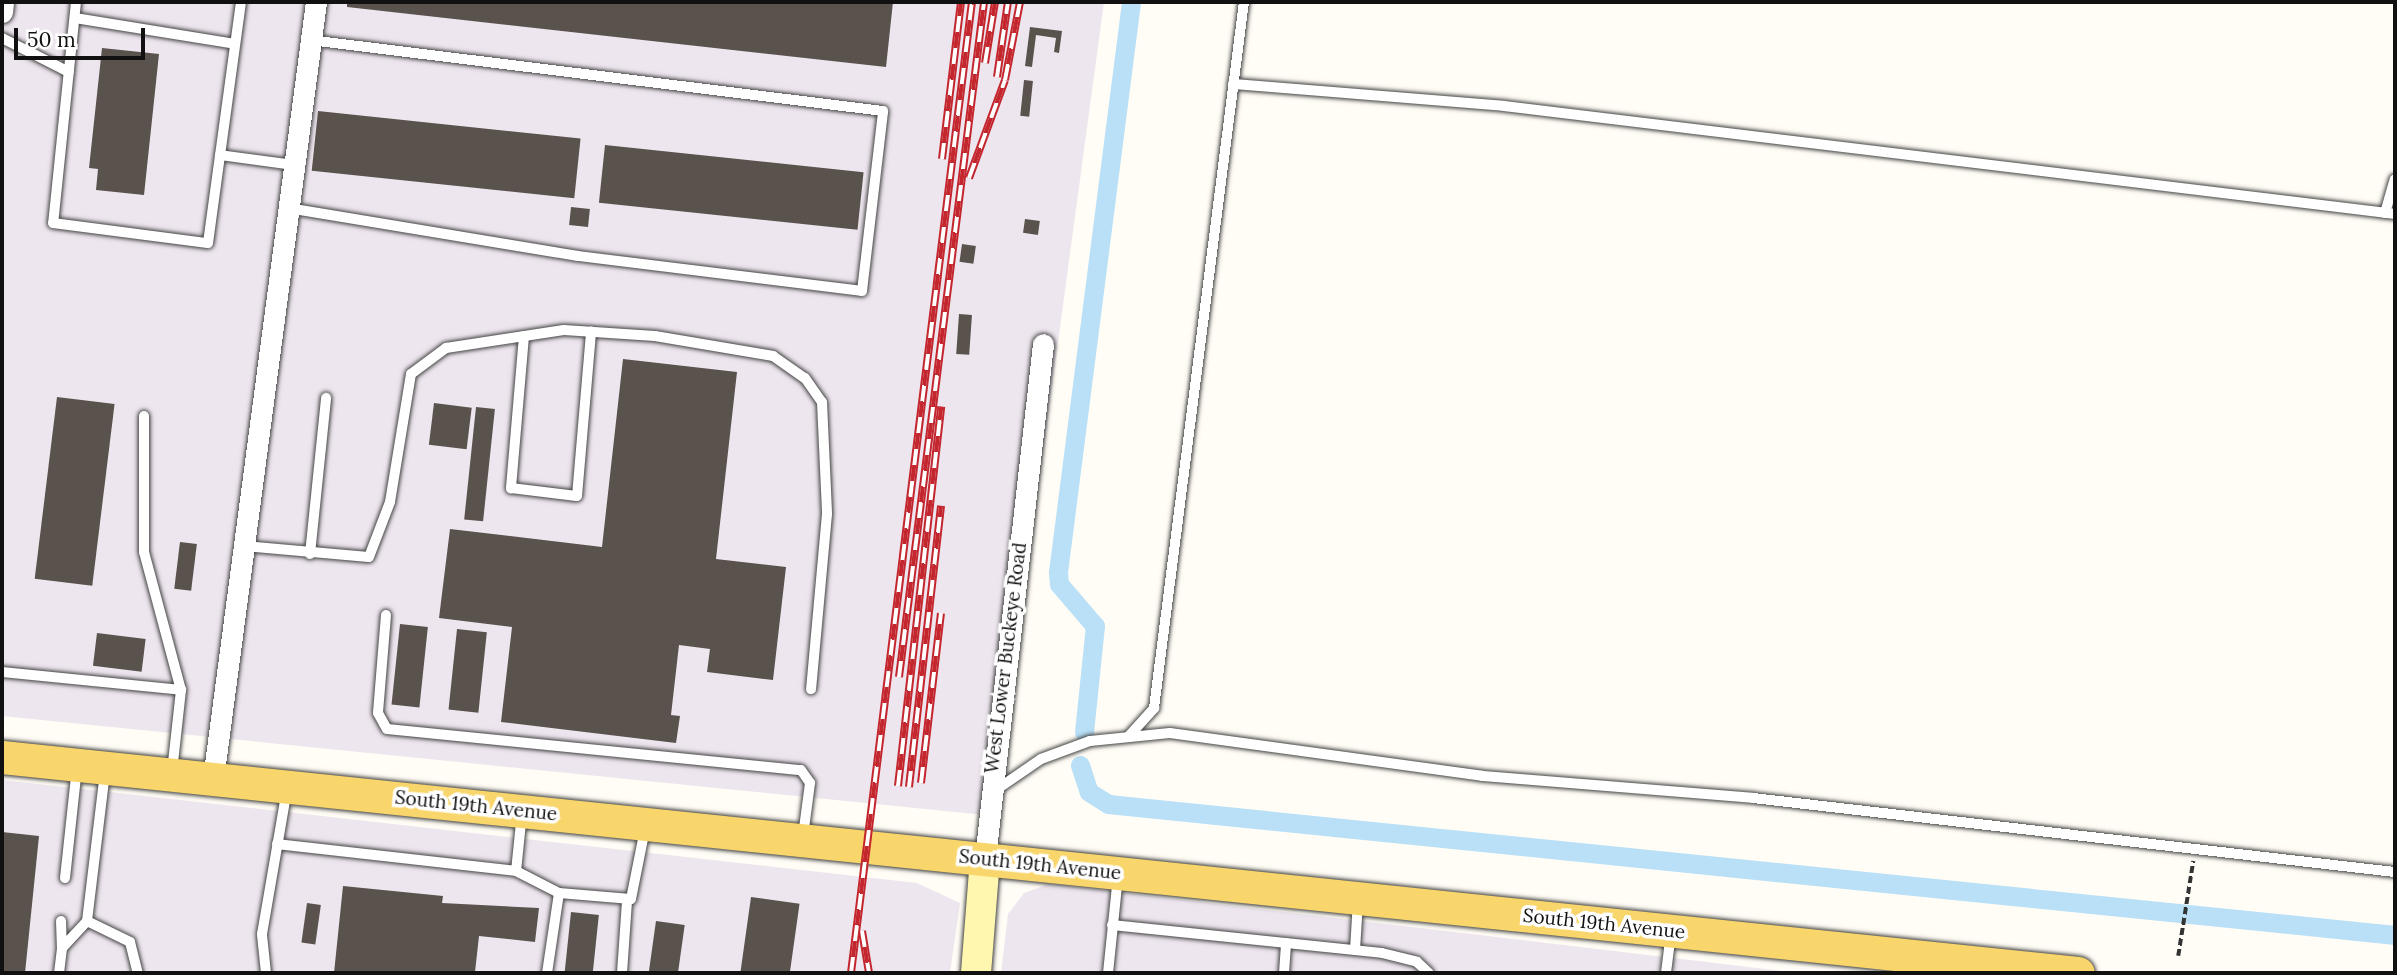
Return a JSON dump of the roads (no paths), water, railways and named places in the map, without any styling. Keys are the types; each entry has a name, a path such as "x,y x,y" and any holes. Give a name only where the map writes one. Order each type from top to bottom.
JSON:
{"main road":[{"name":"South 19th Avenue","path":"2,757 1671,931 1890,964 2078,973"},
{"name":"West Lower Buckeye Road","path":"976,973 985,858"}],"street":[{"path":"2,12 3,2"},
{"path":"213,779 316,2"},
{"name":"West Lower Buckeye Road","path":"985,858 1043,344"}],"lane":[{"path":"76,2 53,223 208,243 241,2"},
{"path":"1127,737 1154,708 1244,2"},
{"path":"75,18 235,44"},
{"path":"2,38 69,72"},
{"path":"288,208 578,256 862,291 883,111 310,40"},
{"path":"1233,83 1504,106 2390,213 2395,179"},
{"path":"220,155 294,165"},
{"path":"244,547 369,557 390,502 411,374 446,348 524,336 591,332 773,356 805,377 822,402 827,514 811,689"},
{"path":"524,336 511,488 577,496 591,332"},
{"path":"310,554 326,398"},
{"path":"144,416 144,552 181,690 172,775"},
{"path":"386,615 378,713 387,729 801,770 810,783 803,839"},
{"path":"2,672 181,690"},
{"path":"991,794 1041,759 1090,741 1170,733 1482,776 1753,798 2395,872"},
{"path":"65,877 91,766"},
{"path":"62,948 87,921 91,766"},
{"path":"266,973 262,934 287,786"},
{"path":"516,871 523,810"},
{"path":"622,973 627,901 638,885 645,823"},
{"path":"277,844 516,871 559,893 627,901"},
{"path":"1108,973 1118,873"},
{"path":"547,973 559,893"},
{"path":"1355,950 1358,899"},
{"path":"58,973 62,948 61,921"},
{"path":"87,921 130,942 138,973"},
{"path":"1112,925 1355,950 1418,962 1429,973"},
{"path":"1666,973 1671,931"},
{"path":"1284,973 1286,943"}],"waterway":[{"path":"1084,732 1095,626 1059,584 1058,572 1131,2"},
{"path":"1080,765 1089,792 1108,804 2395,935"}],"railway":[{"path":"942,159 961,2"},
{"path":"851,973 972,2"},
{"path":"899,677 984,2"},
{"path":"985,63 995,2"},
{"path":"997,77 1008,2"},
{"path":"969,178 1005,80 1020,2"},
{"path":"898,786 941,406"},
{"path":"909,787 941,506"},
{"path":"921,783 941,613"},
{"path":"862,931 869,973"}]}
